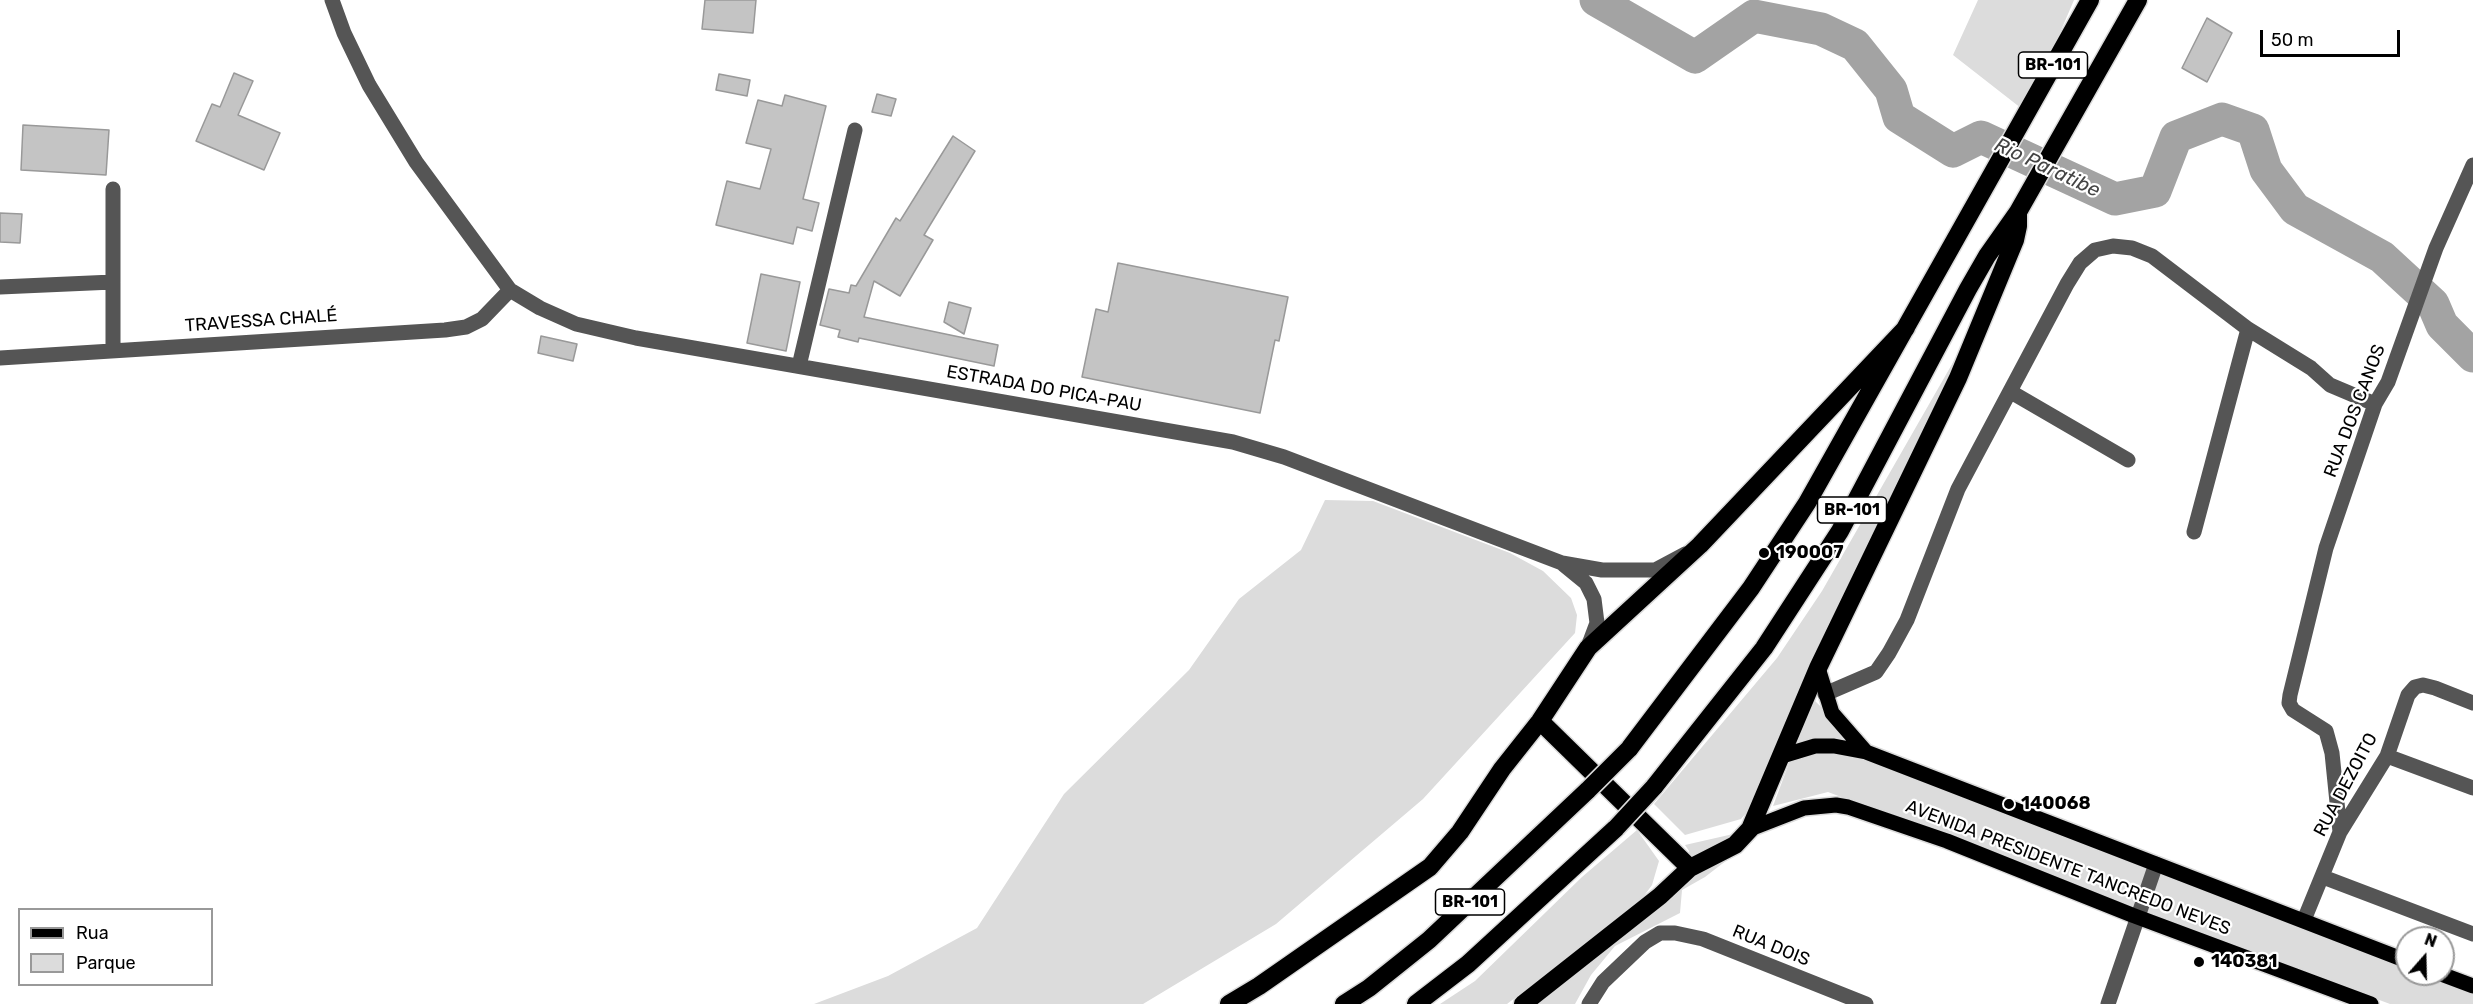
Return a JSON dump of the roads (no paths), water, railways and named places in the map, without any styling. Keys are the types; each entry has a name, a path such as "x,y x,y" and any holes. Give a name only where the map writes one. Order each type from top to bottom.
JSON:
{"highway":[{"name":"BR-101","path":"1344,1004 1369,988 1429,940 1629,749 1751,588 1807,503 2090,0"},
{"name":"BR-101","path":"1416,1004 1468,964 1616,828 1654,788 1764,648 1840,531 1987,256 2018,212 2138,0"},
{"name":"BR-101","path":"1782,756 1818,668 1958,378 2014,240 2018,226 2018,212"},
{"path":"1229,1004 1259,987 1430,867 1460,832 1502,770 1540,722 1588,648 1700,545 1906,328"},
{"path":"1540,722 1690,868"},
{"path":"1523,1004 1660,896 1690,868 1735,845 1750,829 1782,756"}],"main road":[{"path":"2125,21 2144,0"},
{"path":"1818,668 1832,713 1866,752"},
{"name":"AVENIDA PRESIDENTE TANCREDO NEVES","path":"1782,756 1815,746 1834,746 1866,752 2395,956"},
{"name":"AVENIDA PRESIDENTE TANCREDO NEVES","path":"1750,829 1804,808 1836,805 1848,807 1947,841 2138,917 2370,1004"},
{"path":"2455,979 2473,986"}],"street":[{"path":"332,0 344,33 369,85 416,162 510,290"},
{"path":"800,366 807,327 855,130"},
{"name":"RUA DOS CANOS","path":"2340,832 2332,753 2326,732 2293,710 2289,703 2326,548 2375,404 2388,382 2436,248 2473,165"},
{"path":"113,189 113,350"},
{"path":"1825,694 1876,672 1889,653 1907,620 1958,489 2067,284 2080,263 2095,250 2113,246 2132,248 2152,256 2248,329 2311,368 2330,385 2375,404"},
{"path":"0,286 113,282"},
{"name":"TRAVESSA CHALÉ","path":"0,358 466,327 482,320 510,290"},
{"name":"ESTRADA DO PICA-PAU","path":"510,290 540,308 576,324 636,338 1233,442 1284,457 1562,563 1602,570 1655,570 1700,545"},
{"path":"2194,532 2248,329"},
{"path":"2011,392 2127,460"},
{"name":"ESTRADA DO PICA-PAU","path":"1562,563 1586,583 1594,599 1597,623 1588,648"},
{"name":"RUA DEZOITO","path":"2304,920 2340,832 2387,756 2408,695 2415,687 2423,685 2473,703"},
{"path":"2387,756 2473,788"},
{"path":"2108,1004 2156,864"},
{"path":"2323,877 2473,934"},
{"name":"RUA DOIS","path":"1589,1004 1603,982 1638,949 1660,933 1688,935 1702,939 1866,1004"}],"waterway":[{"name":"Rio Paratibe","path":"1596,0 1695,57 1754,16 1821,29 1855,45 1891,90 1899,117 1953,151 1981,137 2115,199 2155,191 2176,137 2222,119 2253,130 2266,170 2295,209 2382,257 2433,304 2442,325 2473,356"}],"place":[{"name":"190007","path":"1764,553"},
{"name":"140068","path":"2009,804"},
{"name":"140381","path":"2199,962"}]}
